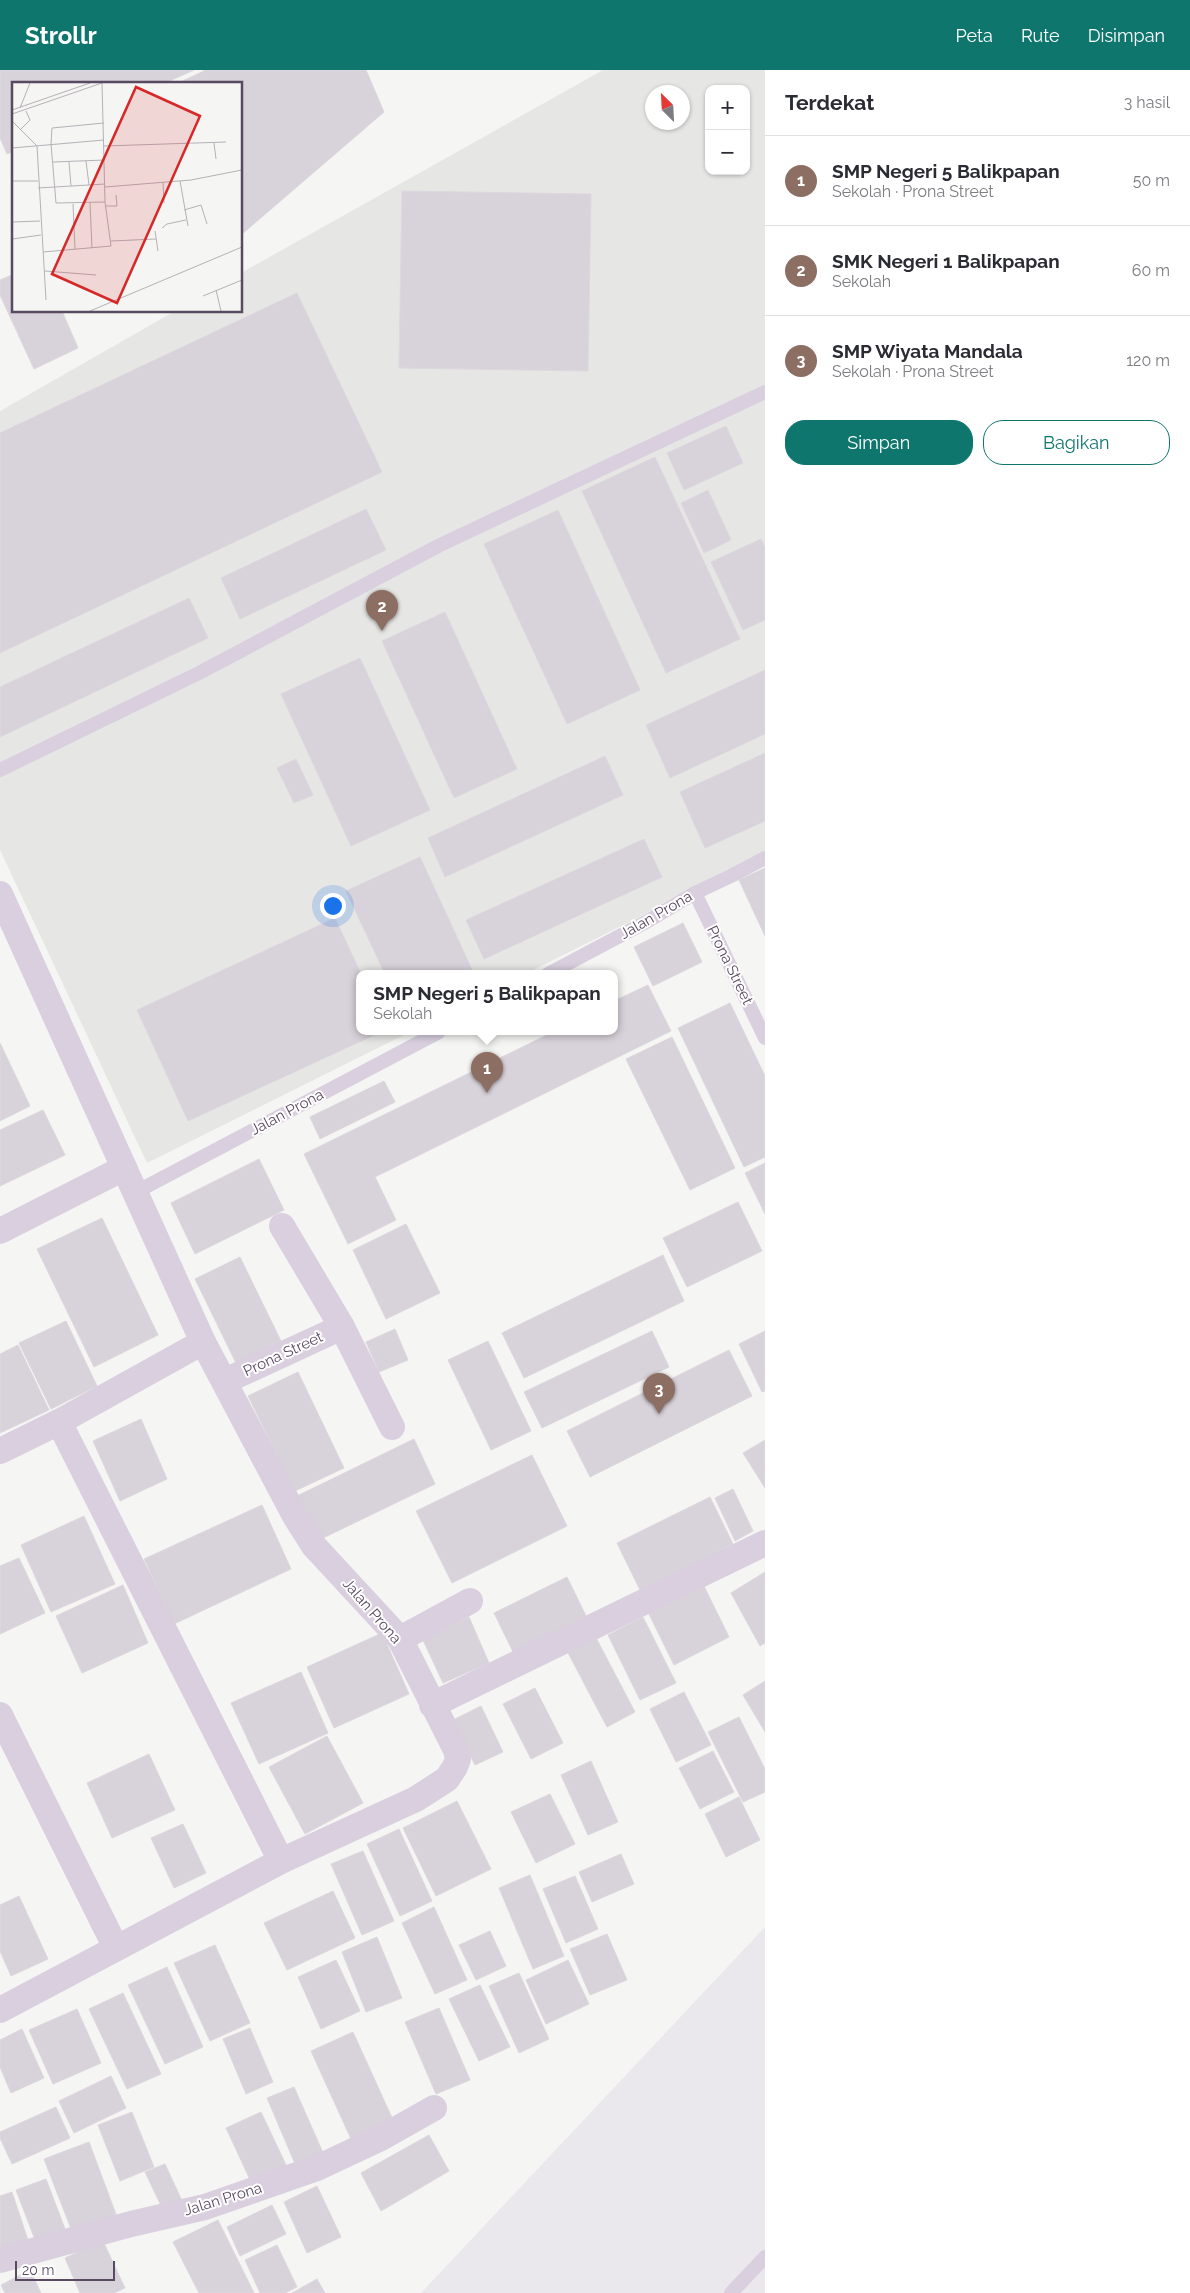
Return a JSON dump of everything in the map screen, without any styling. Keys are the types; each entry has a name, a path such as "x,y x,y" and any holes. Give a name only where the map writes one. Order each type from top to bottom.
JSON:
{"street":[{"name":"Jalan Prona","path":"0,894 9,934 136,1192 203,1342 295,1516 314,1546 400,1639 456,1750 458,1759 447,1779 416,1799 281,1861 0,2010"},
{"path":"0,1231 124,1168"},
{"name":"Prona Street","path":"282,1226 342,1327 392,1427"},
{"name":"Prona Street","path":"225,1381 342,1327"},
{"path":"0,1451 59,1422 203,1342"},
{"path":"59,1422 281,1861"},
{"path":"432,1705 765,1543"},
{"path":"400,1639 470,1602"},
{"path":"0,1716 116,1948"},
{"name":"Jalan Prona","path":"0,2260 131,2224 205,2207 308,2171 381,2138 434,2108"}],"lane":[{"path":"0,770 199,673 438,546 765,392"},
{"name":"Jalan Prona","path":"556,970 648,921 695,893 765,858"},
{"name":"Prona Street","path":"695,893 765,1038"},
{"name":"Jalan Prona","path":"136,1192 433,1035"},
{"path":"731,2293 765,2257"}],"shaded area":[{"path":"603,70 765,70 765,852 736,869 533,970 356,970 356,1035 404,1035 147,1163 0,850 0,411 173,312 242,312 242,272"},
{"path":"765,1927 765,2293 421,2293"}],"building":[{"path":"0,70 194,70 167,82 12,82 12,152 7,154 0,138"},
{"path":"206,70 366,70 384,112 242,234 242,82 180,82"},
{"path":"402,191 591,194 588,371 399,368"},
{"path":"12,275 12,312 62,312 78,348 34,369 0,295 0,280"},
{"path":"297,293 382,472 0,653 0,433"},
{"path":"726,426 743,463 684,490 667,453"},
{"path":"655,457 740,639 666,673 582,491"},
{"path":"708,490 731,540 704,553 681,503"},
{"path":"366,509 386,550 240,619 221,578"},
{"path":"558,510 640,690 567,724 484,544"},
{"path":"761,539 765,547 765,620 743,630 711,562"},
{"path":"189,598 208,638 0,737 0,687"},
{"path":"445,612 517,769 454,798 382,641"},
{"path":"360,658 430,810 351,846 281,694"},
{"path":"765,670 765,734 670,778 646,725"},
{"path":"765,753 765,821 705,848 680,792"},
{"path":"605,756 623,795 445,877 428,838"},
{"path":"296,759 313,795 294,803 277,768"},
{"path":"644,839 662,877 484,959 466,920"},
{"path":"420,857 472,970 383,970 346,891"},
{"path":"765,868 765,936 739,880"},
{"path":"335,918 359,970 356,970 356,1035 374,1035 188,1121 137,1010"},
{"path":"683,923 702,962 653,986 634,947"},
{"path":"648,985 671,1031 375,1177 396,1220 348,1244 304,1154 547,1035 618,1035 618,999"},
{"path":"730,1003 765,1076 765,1157 744,1167 678,1028"},
{"path":"672,1037 735,1168 690,1190 626,1059"},
{"path":"0,1043 30,1106 0,1121"},
{"path":"384,1081 395,1102 320,1139 310,1117"},
{"path":"43,1110 65,1155 0,1186 0,1130"},
{"path":"259,1159 284,1210 195,1254 171,1203"},
{"path":"765,1163 765,1214 745,1173"},
{"path":"738,1202 762,1251 687,1287 663,1238"},
{"path":"102,1218 158,1335 94,1367 37,1249"},
{"path":"406,1224 440,1293 386,1319 353,1250"},
{"path":"663,1255 684,1301 524,1378 502,1333"},
{"path":"240,1257 281,1341 236,1363 195,1279"},
{"path":"66,1321 97,1386 51,1409 19,1343"},
{"path":"395,1329 408,1360 379,1372 366,1342"},
{"path":"652,1331 669,1367 542,1428 524,1392"},
{"path":"765,1331 765,1391 762,1392 739,1344"},
{"path":"488,1341 531,1431 491,1450 448,1360"},
{"path":"18,1345 49,1410 0,1433 0,1354"},
{"path":"729,1350 752,1396 590,1477 567,1431"},
{"path":"298,1372 344,1468 295,1491 248,1396"},
{"path":"141,1419 167,1479 120,1501 93,1441"},
{"path":"414,1439 435,1484 319,1540 297,1496"},
{"path":"765,1440 765,1488 743,1453"},
{"path":"532,1455 567,1526 452,1583 416,1511"},
{"path":"733,1489 753,1531 735,1541 715,1498"},
{"path":"710,1497 733,1544 640,1590 617,1543"},
{"path":"262,1505 291,1569 174,1624 144,1559"},
{"path":"84,1516 115,1584 51,1612 21,1545"},
{"path":"19,1558 45,1613 0,1634 0,1566"},
{"path":"765,1572 765,1643 760,1646 731,1593"},
{"path":"567,1577 589,1622 516,1658 494,1613"},
{"path":"701,1580 729,1637 674,1665 646,1608"},
{"path":"123,1585 148,1643 82,1673 56,1616"},
{"path":"469,1617 489,1663 443,1683 423,1640"},
{"path":"643,1617 676,1683 640,1700 608,1635"},
{"path":"382,1633 409,1694 334,1728 307,1667"},
{"path":"594,1634 635,1712 607,1727 566,1649"},
{"path":"301,1672 328,1733 259,1764 231,1703"},
{"path":"765,1681 765,1732 743,1695"},
{"path":"535,1688 563,1743 531,1759 503,1704"},
{"path":"684,1692 711,1745 676,1762 650,1709"},
{"path":"481,1706 503,1752 475,1765 453,1720"},
{"path":"739,1717 765,1769 765,1792 743,1802 708,1732"},
{"path":"327,1736 363,1803 305,1834 269,1767"},
{"path":"713,1751 734,1792 700,1809 679,1768"},
{"path":"149,1754 175,1810 112,1838 87,1783"},
{"path":"591,1761 618,1822 588,1835 561,1775"},
{"path":"550,1794 575,1844 536,1863 511,1812"},
{"path":"739,1797 760,1840 726,1857 705,1814"},
{"path":"457,1801 491,1869 436,1896 403,1828"},
{"path":"183,1824 206,1873 174,1888 151,1838"},
{"path":"399,1829 432,1901 400,1916 367,1844"},
{"path":"363,1851 394,1921 362,1935 331,1864"},
{"path":"621,1854 634,1884 592,1902 579,1872"},
{"path":"530,1875 564,1956 533,1969 499,1888"},
{"path":"575,1876 598,1929 566,1943 543,1889"},
{"path":"333,1891 355,1938 287,1970 264,1923"},
{"path":"19,1896 48,1959 11,1976 0,1951 0,1905"},
{"path":"434,1907 467,1980 435,1994 402,1923"},
{"path":"490,1931 506,1966 476,1980 459,1945"},
{"path":"607,1934 627,1980 590,1995 570,1949"},
{"path":"377,1937 402,1998 366,2012 342,1952"},
{"path":"215,1945 250,2023 210,2041 174,1963"},
{"path":"336,1960 360,2011 321,2029 298,1977"},
{"path":"568,1960 589,2004 546,2024 526,1980"},
{"path":"167,1967 203,2047 165,2064 128,1985"},
{"path":"519,1973 549,2039 519,2053 489,1986"},
{"path":"480,1985 510,2047 479,2061 449,1999"},
{"path":"123,1993 161,2074 127,2089 89,2009"},
{"path":"439,2008 470,2080 436,2094 405,2022"},
{"path":"77,2009 101,2063 53,2084 29,2030"},
{"path":"250,2028 273,2082 246,2094 223,2039"},
{"path":"22,2029 44,2078 11,2093 0,2067 0,2040"},
{"path":"353,2032 393,2120 351,2139 311,2051"},
{"path":"111,2076 126,2108 74,2133 59,2101"},
{"path":"294,2087 324,2155 296,2166 267,2098"},
{"path":"56,2107 70,2138 12,2164 0,2138 0,2132"},
{"path":"132,2112 154,2167 120,2181 98,2125"},
{"path":"261,2112 287,2167 252,2184 226,2128"},
{"path":"429,2135 449,2171 381,2211 361,2173"},
{"path":"89,2142 117,2217 73,2234 44,2159"},
{"path":"165,2164 183,2203 164,2212 145,2172"},
{"path":"46,2179 67,2234 37,2245 16,2190"},
{"path":"317,2186 341,2237 307,2253 284,2202"},
{"path":"12,2192 31,2249 0,2258 0,2196"},
{"path":"272,2205 286,2234 240,2256 227,2227"},
{"path":"218,2220 254,2293 199,2293 173,2242"},
{"path":"103,2241 125,2288 114,2293 80,2293 65,2258"},
{"path":"277,2245 297,2287 285,2293 260,2293 245,2260"},
{"path":"30,2270 41,2293 5,2293 1,2285"},
{"path":"317,2279 325,2293 292,2293"}],"place":[{"name":"SMK Negeri 1 Balikpapan","path":"382,631"},
{"name":"SMP Negeri 5 Balikpapan","path":"487,1093"},
{"name":"SMP Wiyata Mandala","path":"659,1414"}]}
